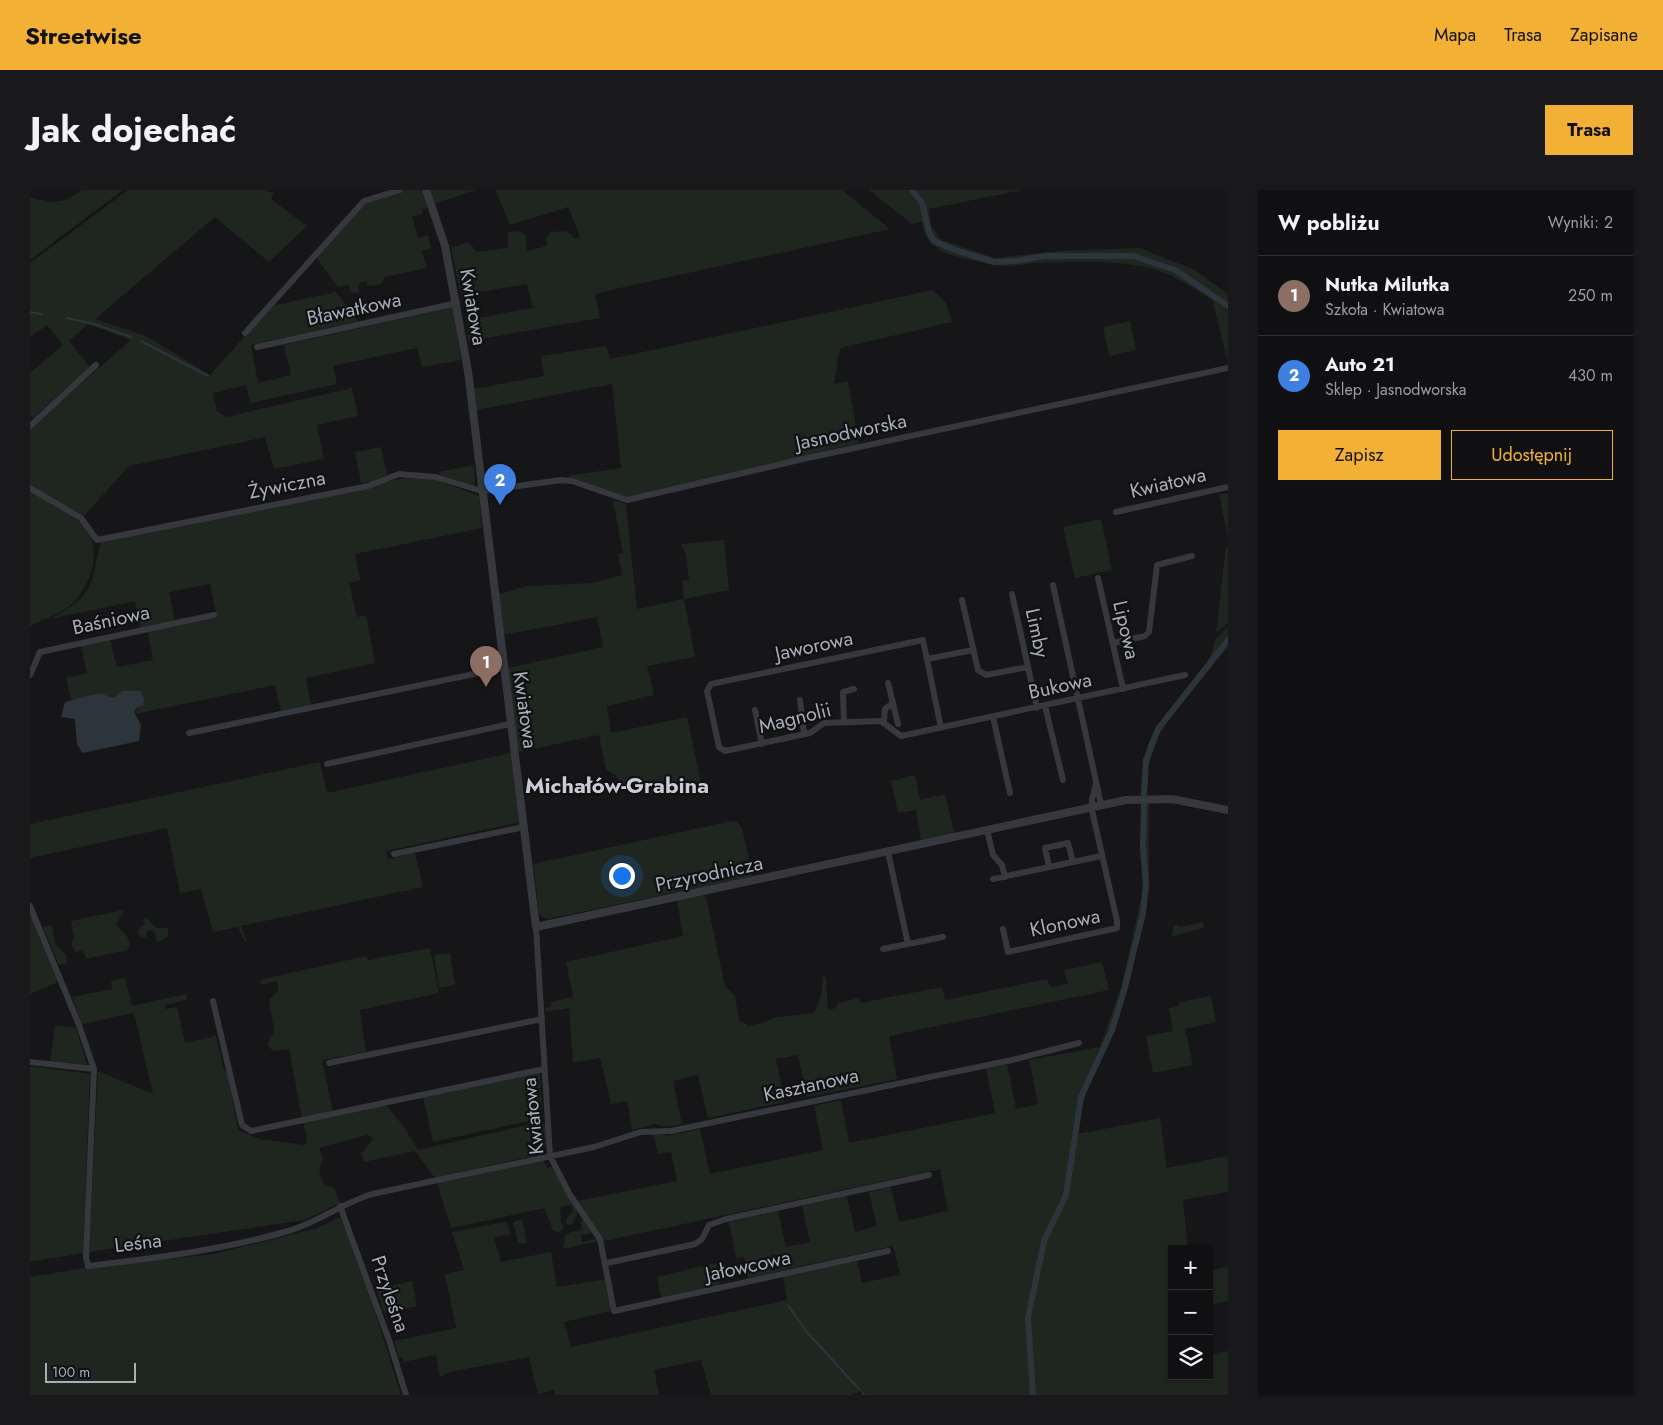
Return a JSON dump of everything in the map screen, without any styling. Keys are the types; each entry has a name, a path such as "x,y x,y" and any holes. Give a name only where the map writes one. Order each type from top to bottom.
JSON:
{"street":[{"path":"245,333 364,201 400,190"},
{"name":"Kwiatowa","path":"427,191 445,246 457,303 471,392 503,668 536,927 550,1156 570,1195 599,1236 607,1263 614,1311"},
{"name":"Bławatkowa","path":"257,347 457,303"},
{"path":"30,426 96,365"},
{"name":"Jasnodworska","path":"482,491 561,480 572,481 621,499 636,498 732,475 1228,368"},
{"name":"Żywiczna","path":"30,488 81,518 97,540 368,486 399,474 436,477 482,491"},
{"name":"Kwiatowa","path":"1116,512 1228,487"},
{"path":"1113,643 1145,636 1149,632 1158,565 1192,556"},
{"name":"Lipowa","path":"1098,578 1123,689"},
{"name":"Klonowa","path":"1003,929 1008,952 1116,929 1117,921 1101,856 1095,806 1096,782 1053,585"},
{"name":"Limby","path":"1012,594 1037,708"},
{"path":"962,600 978,670 986,676 1028,667"},
{"name":"Baśniowa","path":"30,675 40,652 214,615"},
{"name":"Jaworowa","path":"711,684 922,640 927,659"},
{"path":"893,703 886,708 884,722 895,733 901,736 941,728 927,659 973,650"},
{"path":"189,733 503,668"},
{"name":"Bukowa","path":"941,728 1185,676"},
{"path":"888,683 898,724"},
{"name":"Magnolii","path":"711,684 707,691 721,749 725,751 812,732 821,724 884,722"},
{"path":"844,722 842,692 854,689"},
{"path":"800,700 804,734"},
{"path":"1045,706 1062,780"},
{"path":"755,710 762,744"},
{"path":"993,718 1010,793"},
{"path":"327,764 510,724"},
{"name":"Przyrodnicza","path":"536,927 1095,806 1141,798 1184,800 1228,810"},
{"path":"394,854 524,827"},
{"path":"987,830 993,855 1002,865 1005,877"},
{"path":"1049,867 1045,848 1068,843 1073,862"},
{"path":"888,852 908,944"},
{"path":"993,880 1101,856"},
{"name":"Leśna","path":"30,906 75,1016 94,1069 86,1257 88,1266 198,1252 289,1231 340,1206 380,1192 550,1156"},
{"path":"883,949 942,937"},
{"path":"213,1001 242,1125 251,1131 544,1069"},
{"path":"329,1063 542,1019"},
{"name":"Kasztanowa","path":"550,1156 594,1147 641,1132 671,1131 1012,1060 1079,1043"},
{"path":"30,1062 94,1069"},
{"path":"607,1263 695,1244 702,1239 709,1224 726,1219 929,1175"},
{"name":"Przyleśna","path":"340,1206 390,1343 406,1395"},
{"name":"Jałowcowa","path":"614,1311 888,1251"}],"shaded area":[{"path":"82,190 123,190 30,260 30,198 58,202"},
{"path":"128,190 263,190 274,193 271,199 307,226 269,262 215,217 95,319 146,336 210,375 272,306 336,292 358,321 251,345 258,383 291,375 284,345 453,307 461,360 422,367 417,348 333,366 337,384 250,403 246,385 213,393 217,411 226,417 352,388 358,416 317,425 324,459 274,469 265,437 129,466 83,517 30,485 30,428 131,340 88,324 69,341 90,367 33,418 30,415 30,373 63,345 47,325 30,337 30,263"},
{"path":"406,190 421,190 428,208 422,209 423,214 412,216 418,238 428,235 431,249 422,251 427,268 384,277 382,283 375,286 367,285 367,281 359,283 359,292 352,293 348,285 338,287 316,257 367,202"},
{"path":"429,190 476,190 434,204"},
{"path":"495,190 842,190 890,229 595,294 600,318 468,341 467,320 533,308 527,284 461,295 451,248 469,242 477,252 508,248 508,232 521,231 526,236 527,251 547,246 546,238 551,232 565,231 572,235 574,239 580,237 568,207 510,225"},
{"path":"869,190 1022,190 929,209 931,226 941,240 996,258 1059,251 1140,248 1195,270 1228,294 1228,363 1213,303 1215,302 1170,275 1151,268 1115,263 1037,263 1006,266 992,265 958,257 934,246 924,232 922,222 912,224"},
{"path":"933,290 946,303 952,322 840,348 834,384 848,381 859,443 626,498 567,476 621,468 612,384 477,410 473,389 544,376 541,356 606,346 610,359"},
{"path":"1130,321 1136,350 1109,356 1103,327"},
{"path":"381,447 387,475 373,481 361,483 355,452"},
{"path":"474,465 475,486 440,475 439,472"},
{"path":"410,477 437,480 479,496 482,528 355,554 360,580 349,583 357,617 366,615 375,663 306,678 311,705 281,711 275,685 135,714 137,707 102,694 71,700 66,678 87,673 81,646 110,640 117,667 153,660 148,632 217,618 210,584 169,592 175,621 141,628 135,601 50,619 75,604 88,589 92,581 100,544 104,540"},
{"path":"30,490 79,520 87,529 92,539 94,550 91,572 87,583 74,602 59,613 30,626"},
{"path":"1228,493 1228,538 1219,494"},
{"path":"613,500 626,504 637,609 684,599 695,657 647,666 654,695 607,706 611,733 687,717 701,783 647,795 641,785 623,785 615,775 606,770 599,735 518,752 508,678 508,668 603,647 597,617 504,635 499,594 527,586 592,583 622,575 618,554 623,553"},
{"path":"1101,519 1112,570 1075,578 1063,527"},
{"path":"724,540 729,590 684,599 682,581 689,580 686,554 681,544"},
{"path":"1226,546 1228,546 1228,623 1216,633"},
{"path":"1228,627 1228,647 1171,717 1159,735 1148,767 1147,793 1142,792 1145,756 1155,730 1201,673 1212,651 1215,639"},
{"path":"122,691 141,691 144,700 143,705 137,707 134,712 141,725 139,741 82,753 77,744 75,719 61,717 65,702 95,694 114,698"},
{"path":"511,753 520,822 386,851 388,859 415,853 423,887 241,926 247,942 245,942 238,927 213,932 201,889 180,893 167,828 30,858 30,824 320,762 327,793"},
{"path":"915,775 920,800 945,794 954,832 950,835 921,841 916,810 898,813 891,781"},
{"path":"1142,802 1149,802 1149,890 1142,928 1121,1008 1082,1104 1078,1134 1160,1118 1167,1168 1228,1156 1228,1192 1183,1200 1188,1245 1168,1245 1168,1380 1213,1380 1213,1353 1228,1351 1228,1395 861,1395 865,1394 863,1391 851,1395 711,1395 701,1360 654,1370 659,1395 555,1395 554,1390 538,1394 529,1357 449,1372 440,1377 436,1355 404,1362 402,1357 399,1358 394,1341 456,1328 445,1274 464,1270 452,1232 506,1222 511,1234 494,1237 501,1262 551,1252 557,1287 607,1279 611,1311 564,1322 571,1347 787,1300 783,1277 857,1261 862,1283 900,1275 893,1246 748,1278 744,1257 736,1258 729,1222 778,1211 786,1247 810,1242 802,1206 847,1196 855,1232 877,1226 869,1192 891,1187 899,1222 948,1211 940,1169 604,1241 577,1201 677,1181 671,1152 658,1154 653,1133 667,1136 700,1129 710,1174 823,1150 814,1106 841,1100 849,1143 995,1113 986,1069 1007,1064 1016,1109 1038,1104 1029,1060 1100,1047 1121,988 1143,890 1140,849"},
{"path":"732,821 737,822 742,828 753,876 548,919 542,917 539,913 533,864"},
{"path":"703,895 706,897 725,986 735,996 739,1020 748,1026 763,1023 772,1018 814,1013 821,996 823,975 826,978 828,1010 836,1008 838,1003 859,998 860,1003 942,987 945,1000 1047,979 1050,987 1068,984 1064,970 1102,962 1109,990 889,1036 897,1079 807,1097 798,1055 776,1059 785,1102 708,1118 698,1075 673,1081 682,1124 664,1127 655,1124 632,1130 627,1101 611,1104 600,1058 573,1063 569,1008 546,1012 545,1008 551,1007 551,1002 573,997 566,962 683,936 677,900"},
{"path":"124,910 116,924 128,938 128,950 86,959 83,950 76,952 71,945 74,936 71,921"},
{"path":"30,911 58,982 30,994"},
{"path":"144,918 147,918 156,927 169,928 167,937 159,942 156,940 155,933 151,930 146,931 147,937 140,937 137,930 145,924"},
{"path":"1203,922 1204,928 1172,936 1173,926 1178,925 1180,927"},
{"path":"52,925 55,944 66,955 67,963 59,965 43,927"},
{"path":"430,948 439,993 360,1010 366,1052 322,1060 333,1112 302,1118 289,1049 273,1051 267,1045 274,1031 269,1000 278,991 277,981 261,985 260,980 366,956 368,960"},
{"path":"450,953 455,985 439,988 434,955"},
{"path":"125,978 132,1006 186,994 187,1000 165,1005 165,1009 177,1007 185,1043 216,1036 224,1070 227,1070 238,1130 259,1139 305,1145 307,1140 303,1121 385,1104 404,1127 418,1150 540,1122 546,1125 546,1146 537,1155 435,1178 415,1151 364,1162 361,1154 373,1139 371,1136 366,1135 319,1148 323,1159 320,1166 321,1178 325,1185 334,1188 340,1203 304,1220 89,1252 98,1071 153,1094 134,1013 82,1024 72,997 112,989 111,981"},
{"path":"1211,996 1216,1022 1185,1029 1193,1065 1153,1073 1146,1036 1173,1031 1169,1008 1178,1006 1180,1002"},
{"path":"55,1025 76,1028 88,1067 50,1062"},
{"path":"30,1066 90,1074 83,1253 30,1262"},
{"path":"540,1071 542,1118 433,1142 423,1096"},
{"path":"543,1160 548,1169 552,1167 578,1211 572,1225 566,1224 566,1219 573,1211 571,1205 560,1207 561,1222 564,1229 558,1233 552,1230 545,1208 451,1228 437,1183"},
{"path":"340,1217 358,1257 401,1395 30,1395 30,1277 85,1268 214,1254 317,1228"},
{"path":"522,1219 527,1243 518,1243 513,1222"},
{"path":"583,1219 592,1233 581,1235 582,1242 597,1239 599,1241 563,1249 565,1236 571,1232 582,1230 581,1222"},
{"path":"716,1263 720,1284 661,1298 657,1277"},
{"path":"1228,1267 1228,1301 1213,1304 1213,1270"},
{"path":"412,1281 417,1306 384,1313 377,1289"}],"waterway":[{"path":"912,190 922,203 929,232 934,241 955,250 994,262 1016,261 1045,256 1133,256 1175,270 1228,306"},
{"path":"30,312 42,314"},
{"path":"67,318 94,324 131,337"},
{"path":"141,341 208,376"},
{"path":"1144,793 1146,760 1158,729 1228,640"},
{"path":"1033,1395 1028,1318 1044,1241 1066,1195 1081,1097 1112,1030 1124,991 1143,913 1146,884 1143,848 1144,803"},
{"path":"788,1305 806,1331 859,1389"}],"place":[{"name":"Auto 21","path":"500,505"},
{"name":"Nutka Milutka","path":"486,687"}],"district":[{"name":"Michałów-Grabina","path":"617,785"}]}
